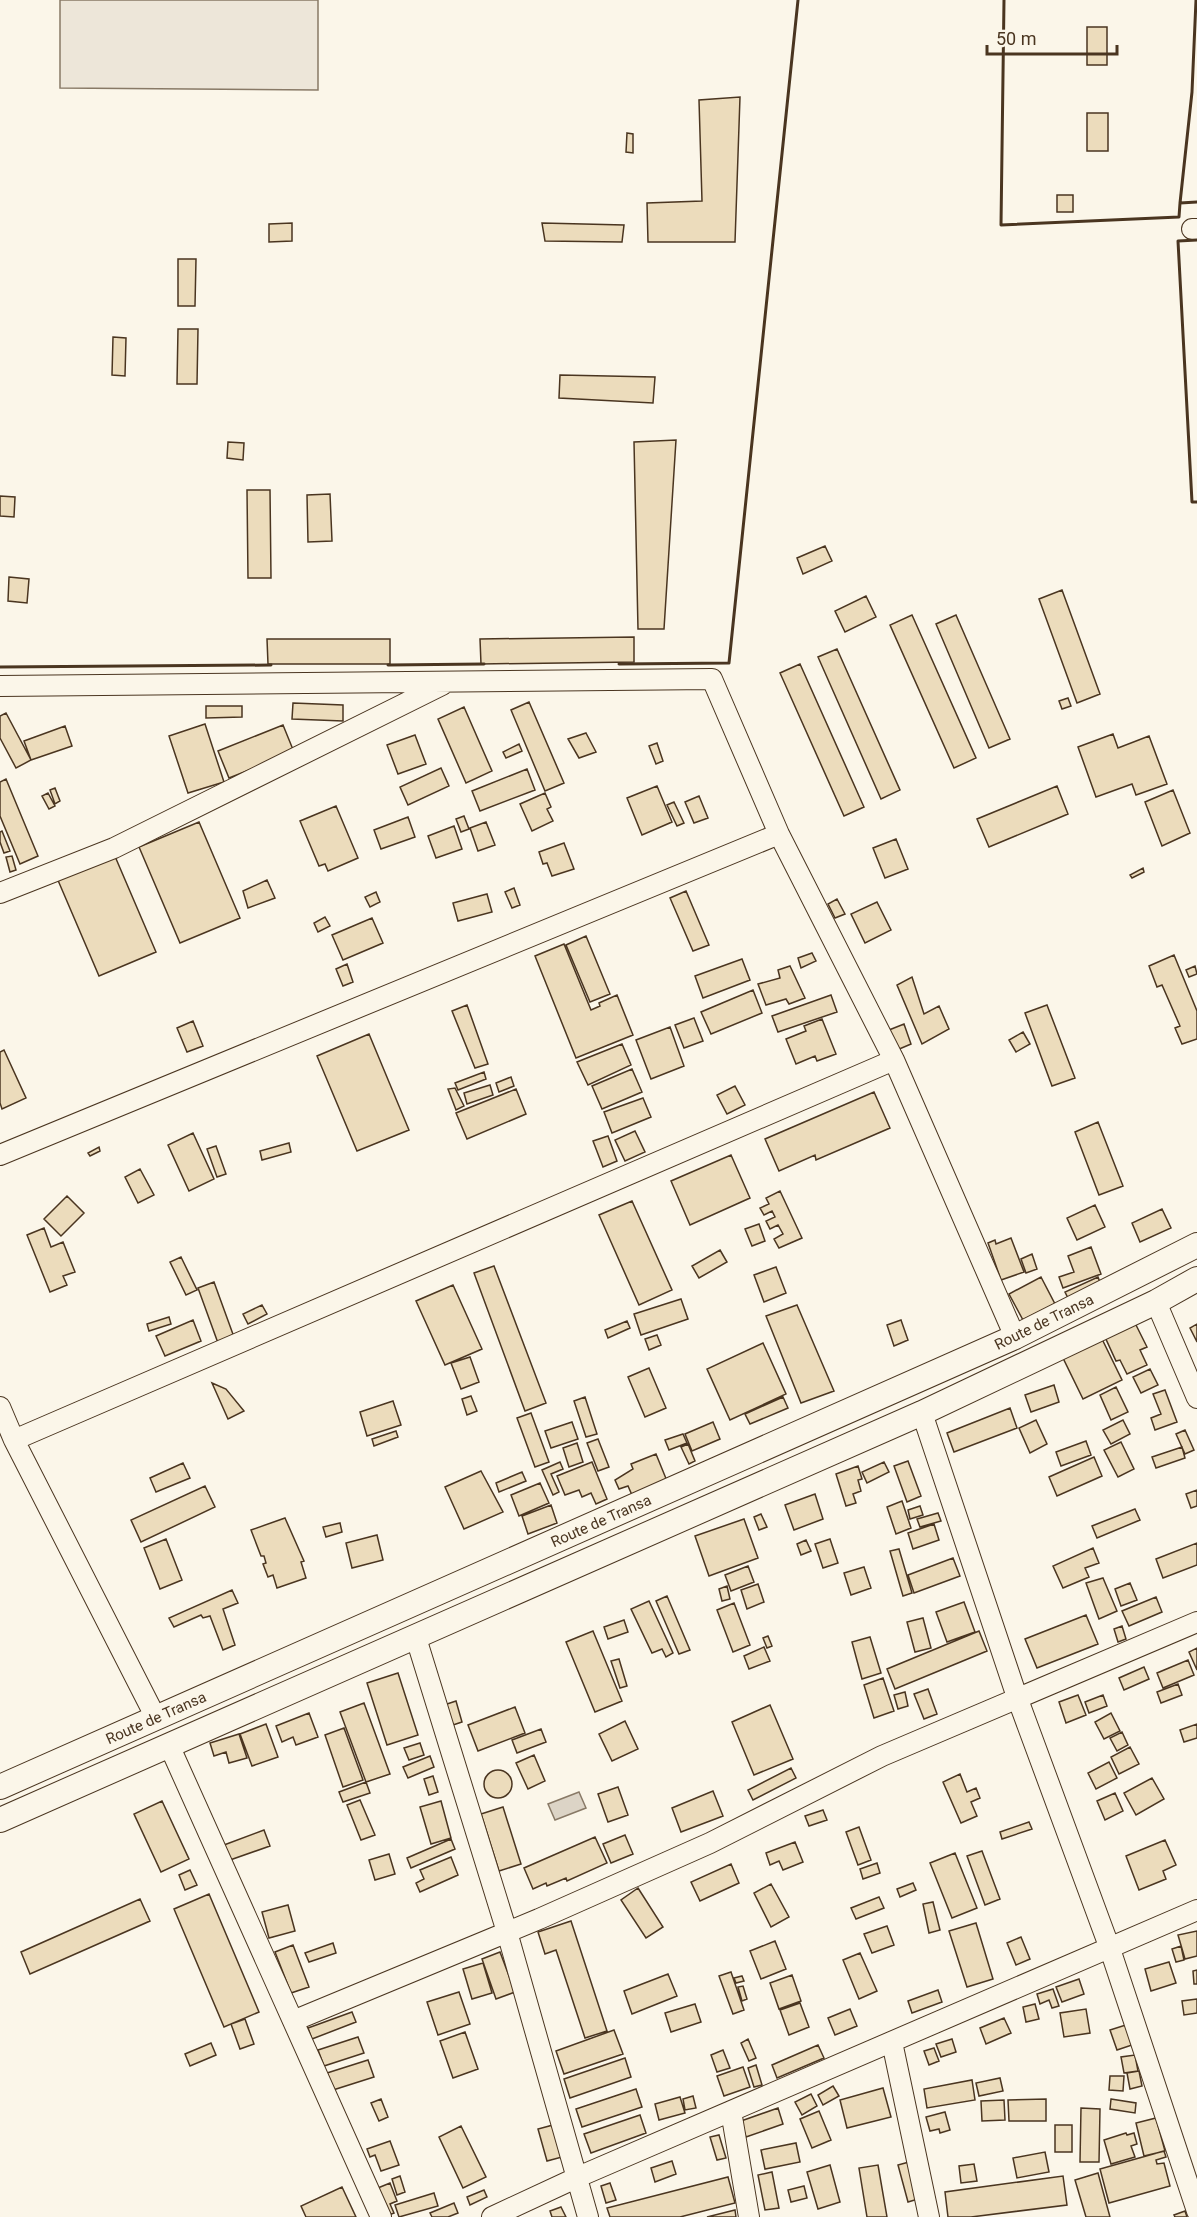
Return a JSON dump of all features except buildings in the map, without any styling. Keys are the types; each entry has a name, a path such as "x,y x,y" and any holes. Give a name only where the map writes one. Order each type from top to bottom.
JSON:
{"main road":[{"name":"Route de Transa","path":"0,1787 1015,1337 1197,1245"},
{"name":"Route de Transa","path":"0,1820 922,1413 1156,1302 1197,1279"},
{"path":"84,1750 96,1778"}],"street":[{"path":"0,686 711,680 779,834 894,1060 1015,1337"},
{"path":"0,893 114,848 447,683"},
{"path":"0,1155 779,834"},
{"path":"14,1440 894,1060"},
{"path":"1156,1302 1197,1398"},
{"path":"0,1407 14,1440 156,1718"},
{"path":"922,1413 1017,1697 1109,1946 1197,2211"},
{"path":"293,2021 507,1932 710,1843 882,1756 1197,1622"},
{"path":"416,1638 507,1932 588,2217"},
{"path":"169,1745 381,2217"},
{"path":"492,2217 578,2177 1197,1910"},
{"path":"891,2042 929,2217"},
{"path":"731,2111 749,2217"}],"shaded area":[{"path":"60,0 318,0 318,90 60,88"},
{"path":"579,1792 586,1808 555,1820 548,1804"}],"wall":[{"path":"619,664 729,663 798,0"},
{"path":"1004,0 1001,225 1179,217 1180,203 1197,202"},
{"path":"1180,203 1192,92 1196,0"},
{"path":"1197,240 1178,241 1192,502 1197,502"},
{"path":"388,665 484,664"},
{"path":"0,667 271,665"}]}
